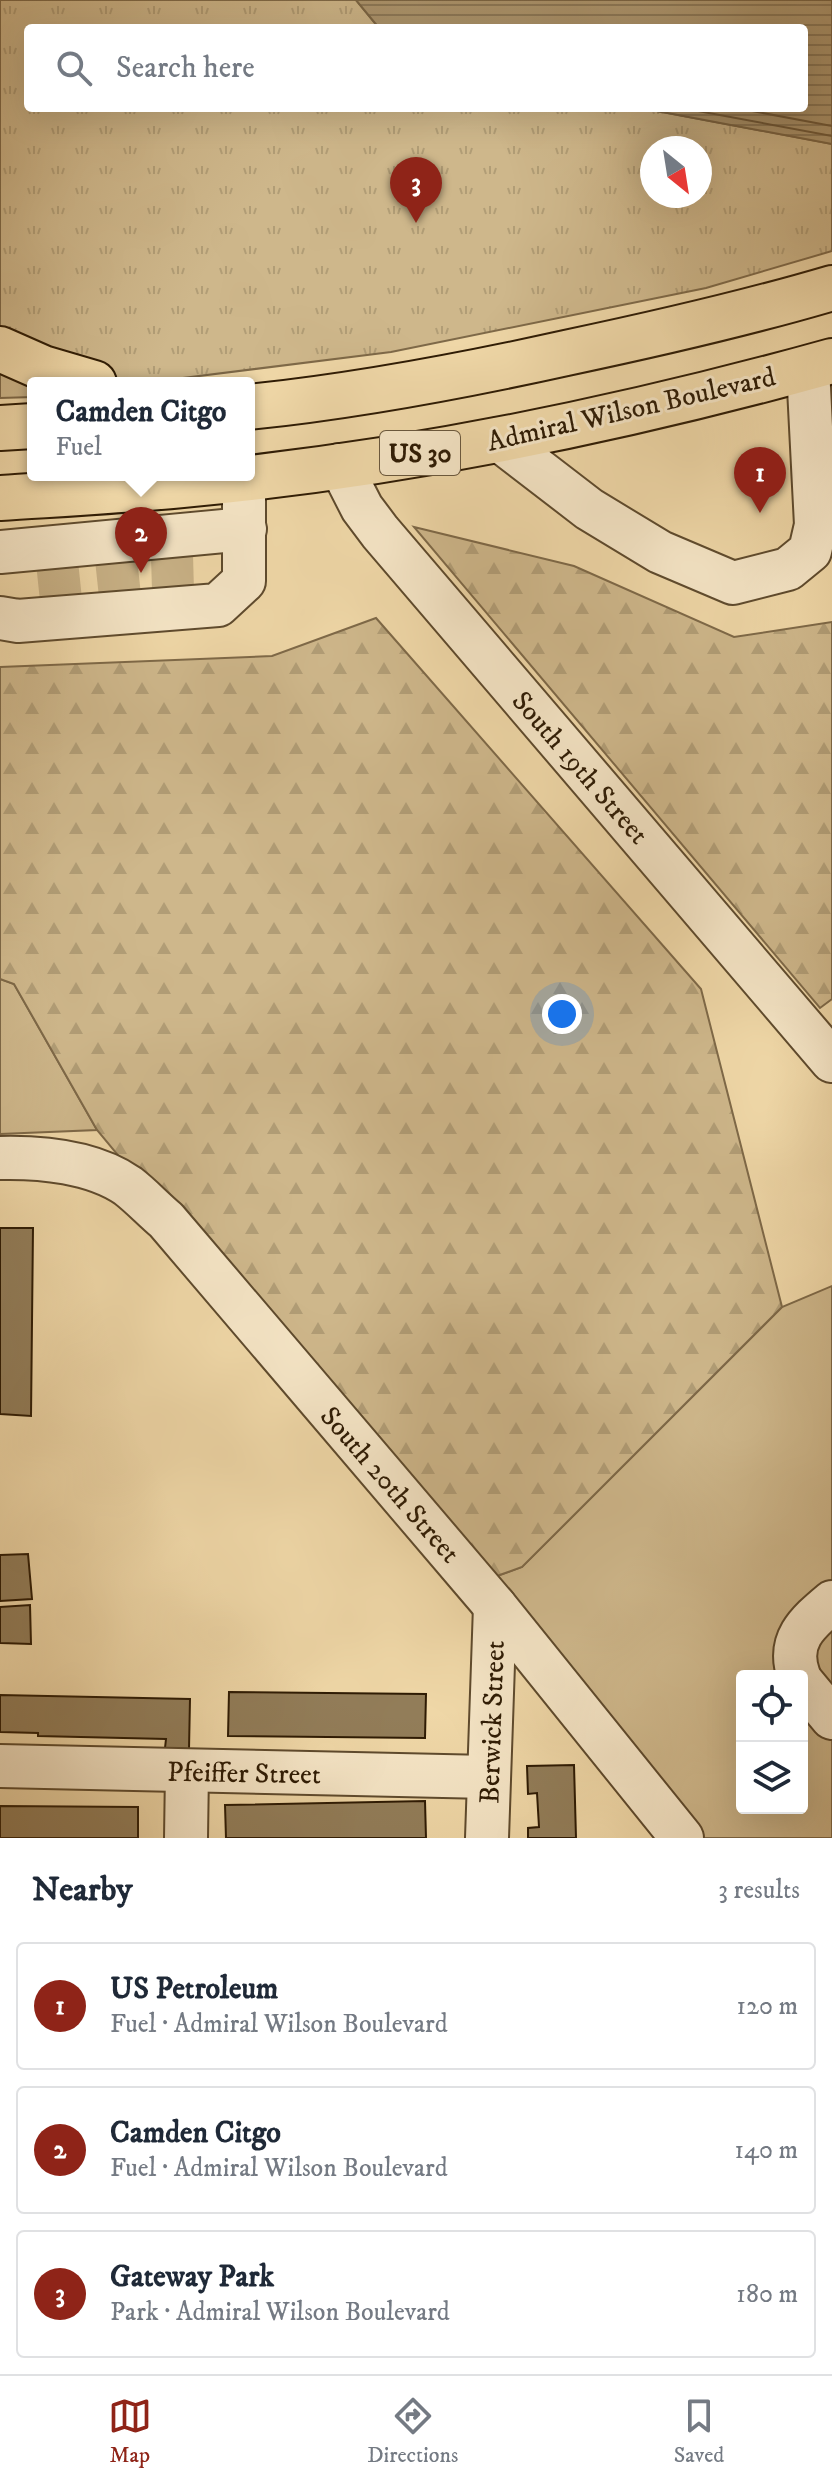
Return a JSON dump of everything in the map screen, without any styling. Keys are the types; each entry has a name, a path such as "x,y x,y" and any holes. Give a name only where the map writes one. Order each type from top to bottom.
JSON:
{"highway":[{"name":"US 30","path":"255,406 410,384 526,362 682,329 832,288"},
{"path":"0,349 43,368 74,377"},
{"name":"Admiral Wilson Boulevard","path":"255,477 498,439 667,403 820,364"},
{"path":"0,428 27,426"},
{"name":"Admiral Wilson Boulevard","path":"0,498 221,481"}],"street":[{"path":"498,439 589,509 660,552 733,583 788,569 810,551 816,525 820,364"},
{"name":"South 19th Street","path":"340,465 362,507 380,532 832,1061"},
{"path":"0,618 18,621 59,581 173,573 218,605 244,581 244,481"},
{"path":"0,552 59,581 173,573 245,529"},
{"name":"South 20th Street","path":"0,1158 31,1157 94,1170 127,1185 166,1220 495,1606 682,1838"},
{"path":"797,1670 794,1662 796,1640 813,1618 832,1602"},
{"name":"Berwick Street","path":"487,1838 495,1606"},
{"path":"808,1689 832,1718"},
{"name":"Pfeiffer Street","path":"0,1766 488,1777"},
{"path":"186,1838 187,1771"}],"green space":[{"path":"0,0 356,0 376,24 24,24 24,112 662,112 832,144 832,251 706,288 391,352 191,377 27,377 27,397 0,398"},
{"path":"414,527 574,566 734,637 832,622 832,999 820,1008"},
{"path":"376,618 701,989 782,1307 522,1567 474,1584 97,1130 14,984 0,979 0,667 272,656"},
{"path":"0,979 14,984 97,1130 0,1134"},
{"path":"832,1286 832,1838 704,1838 542,1648 475,1584 522,1567 782,1307"}],"water":[{"path":"356,0 832,0 832,144 662,112 808,112 808,24 376,24"}],"building":[{"path":"0,1228 33,1228 31,1416 0,1414"},
{"path":"28,1554 32,1599 0,1601 0,1555"},
{"path":"30,1605 31,1644 0,1643 0,1607"},
{"path":"229,1692 426,1694 425,1738 228,1736"},
{"path":"0,1695 190,1699 189,1749 165,1748 166,1739 0,1732"},
{"path":"574,1765 576,1838 528,1838 528,1828 539,1827 537,1793 528,1794 527,1766"},
{"path":"425,1801 426,1838 226,1838 225,1805"},
{"path":"0,1806 138,1807 138,1838 0,1838"}],"tunnel":[{"path":"172,555 173,591"},
{"path":"116,559 120,596"},
{"path":"57,562 61,600"}],"place":[{"name":"Gateway Park","path":"416,223"},
{"name":"US Petroleum","path":"760,513"},
{"name":"Camden Citgo","path":"141,573"}]}
